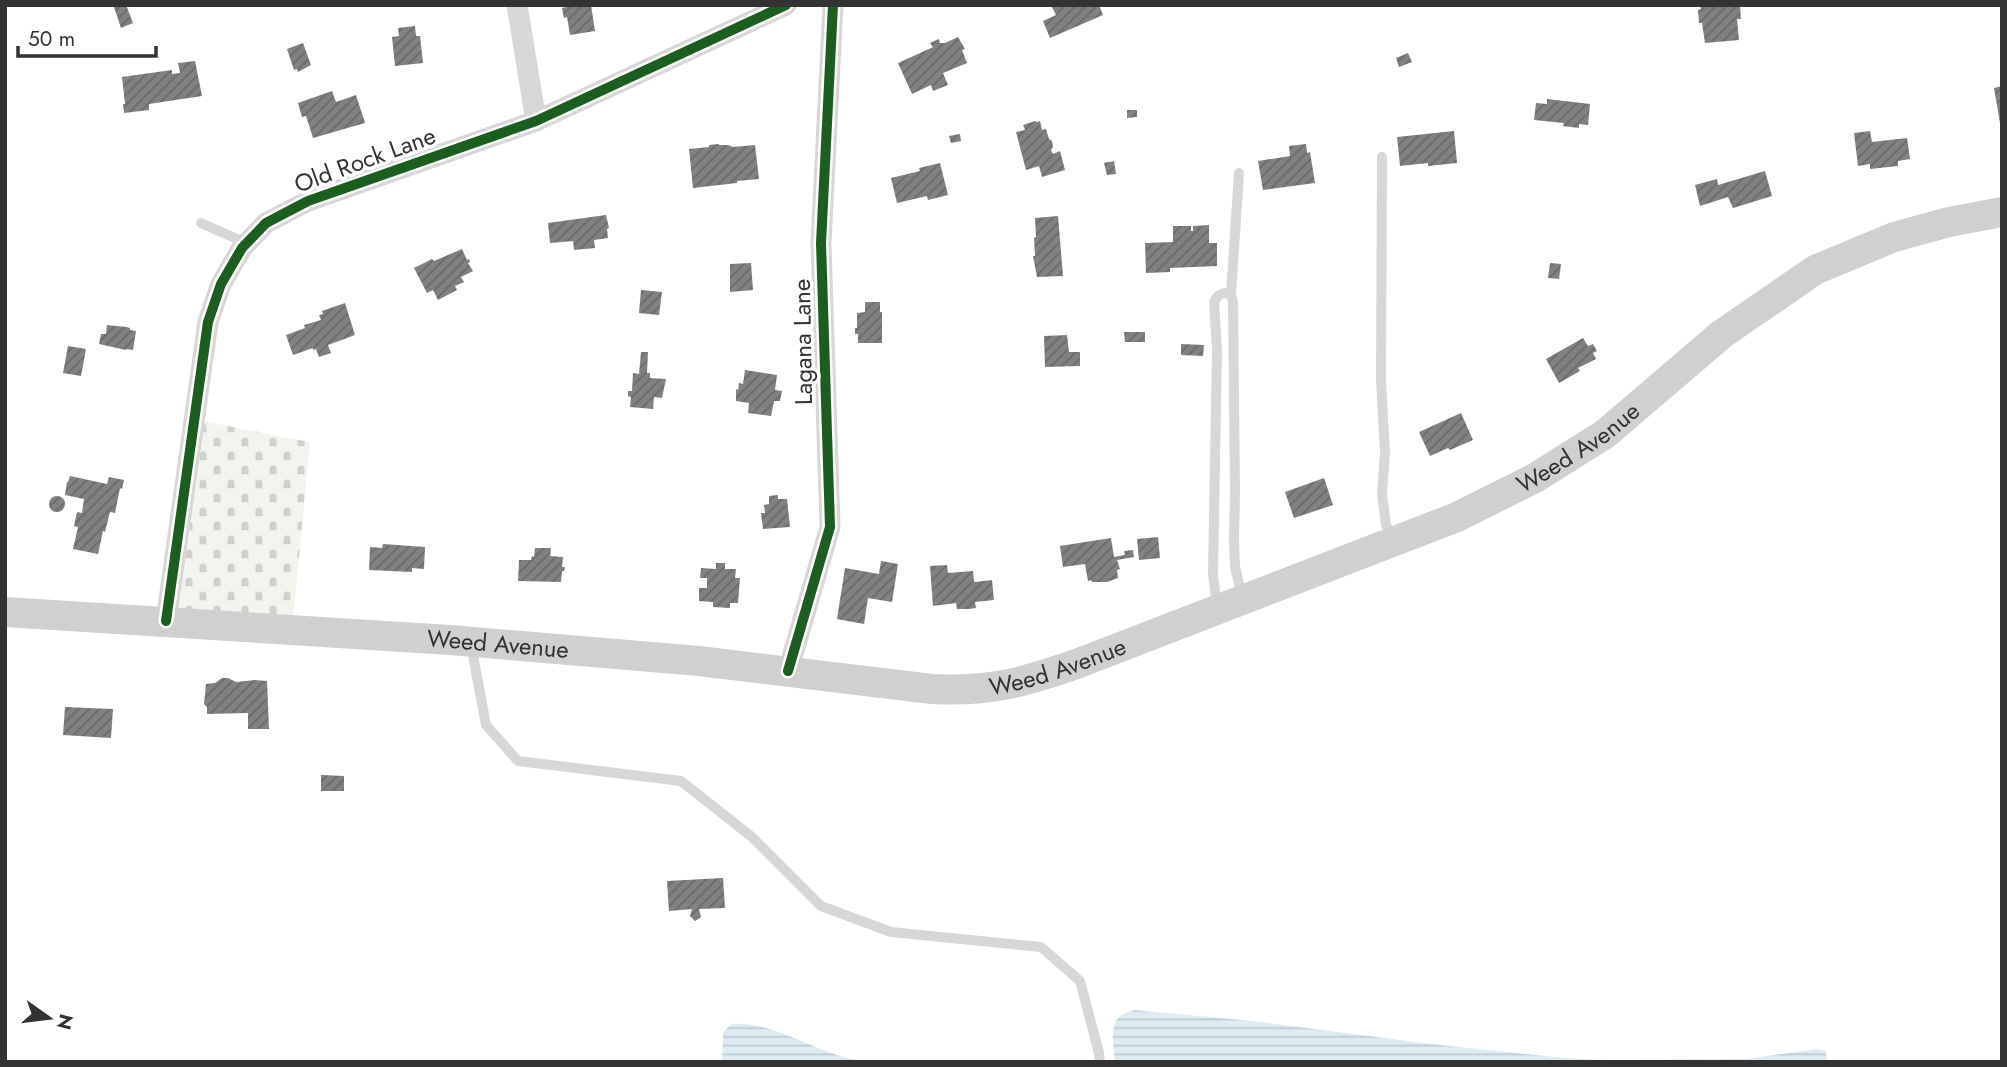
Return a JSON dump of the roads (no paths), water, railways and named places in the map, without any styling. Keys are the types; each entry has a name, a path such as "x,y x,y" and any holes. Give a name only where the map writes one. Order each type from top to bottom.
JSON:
{"main road":[{"name":"Weed Avenue","path":"5,612 471,642 699,661 932,689 962,691 997,688 1047,674 1457,517 1535,478 1605,434 1722,334 1815,270 1894,237 1949,222 2002,212"}],"street":[{"path":"517,5 536,121"},
{"name":"Old Rock Lane","path":"166,621 208,322 221,284 242,248 266,223 308,201 536,121 786,5"},
{"name":"Lagana Lane","path":"788,671 830,527 821,243 833,5"}],"lane":[{"path":"1382,157 1381,381 1385,452 1382,494 1385,525 1393,541"},
{"path":"1230,604 1235,567 1234,329 1231,294 1240,173"},
{"path":"201,223 246,243"},
{"path":"1230,604 1213,573 1217,351 1214,302 1217,295 1231,294"},
{"path":"471,642 486,725 518,761 681,781 752,837 821,906 891,932 1041,947 1080,981 1100,1062"}]}
